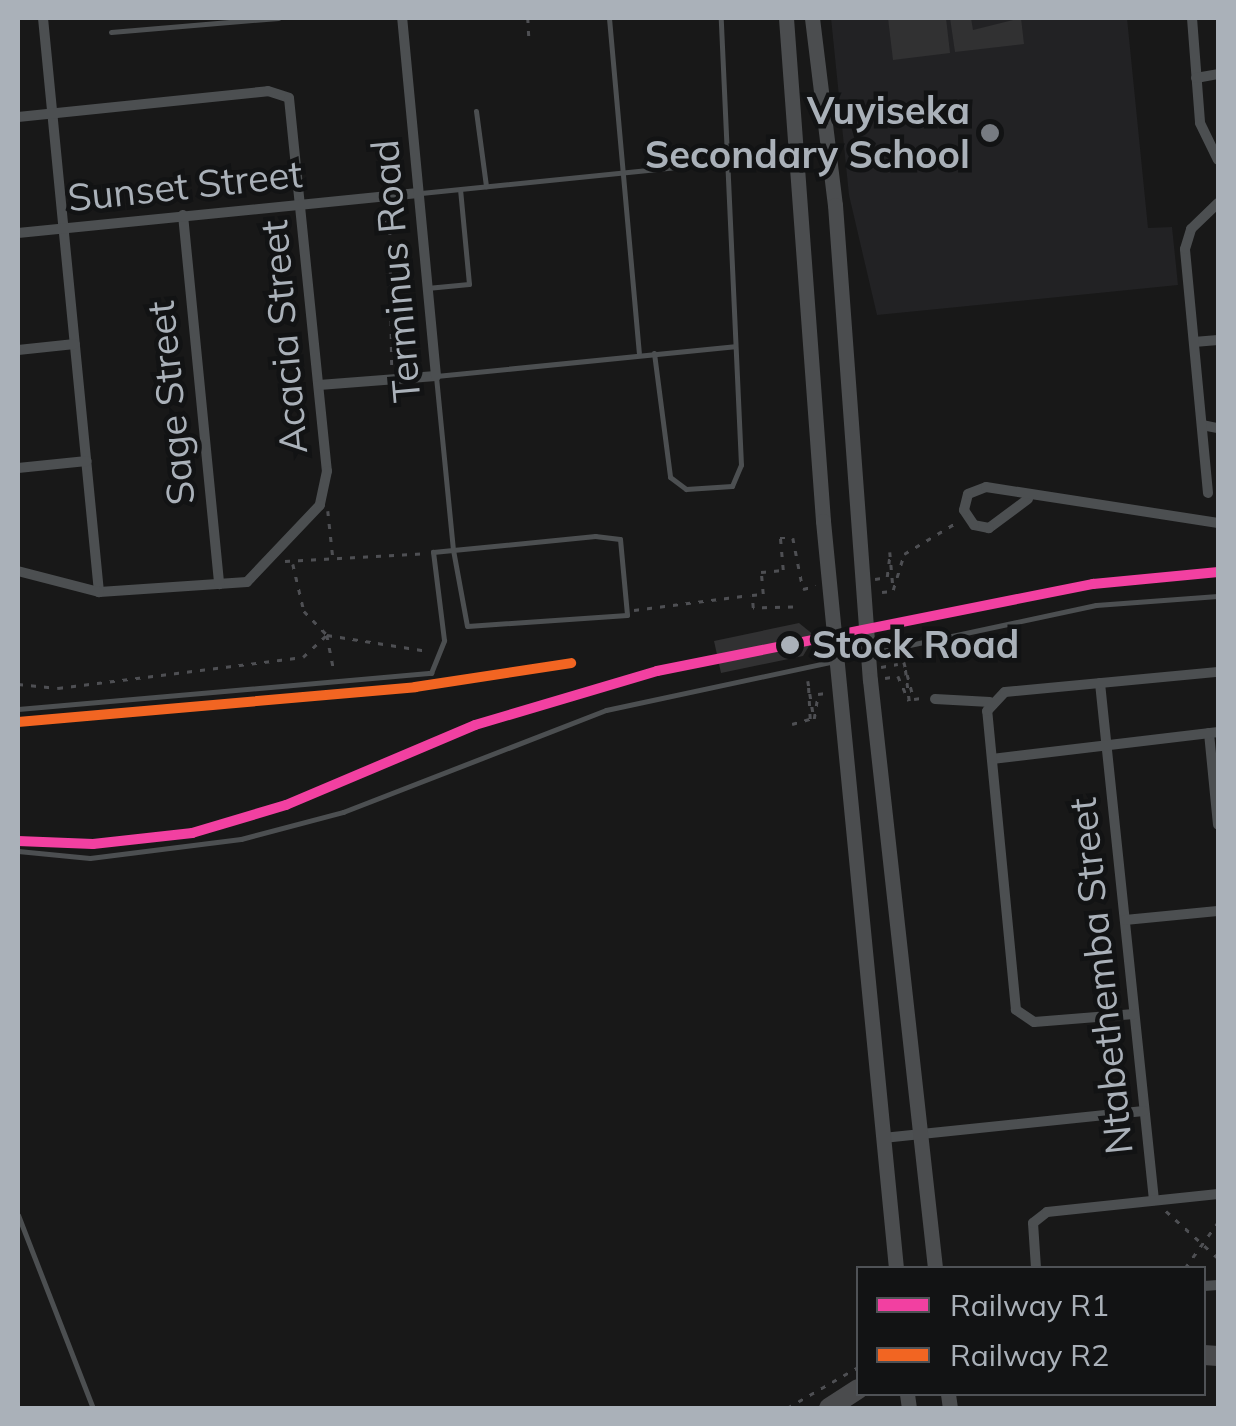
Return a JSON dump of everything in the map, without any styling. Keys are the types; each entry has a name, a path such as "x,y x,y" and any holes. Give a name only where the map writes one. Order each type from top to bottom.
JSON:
{"highway":[{"path":"829,1408 856,1390"}],"main road":[{"path":"786,18 823,521 836,595 838,688 896,1266"},
{"path":"812,18 834,205 935,1266"}],"street":[{"path":"42,18 98,592"},
{"name":"Terminus Road","path":"402,18 436,376"},
{"path":"1192,18 1200,123 1218,160"},
{"path":"1196,78 1218,74"},
{"name":"Acacia Street","path":"18,117 279,92 292,109 326,490 265,571 219,584 98,592 18,571"},
{"name":"Sunset Street","path":"18,233 418,194"},
{"path":"1208,493 1186,240 1218,203"},
{"name":"Sage Street","path":"183,215 219,584"},
{"path":"1194,342 1218,340"},
{"path":"18,350 75,344"},
{"path":"319,385 436,376"},
{"path":"1202,425 1218,428"},
{"path":"18,468 87,461"},
{"path":"1028,499 988,528 974,525 964,510 979,488 1028,499 1218,522"},
{"path":"935,699 990,702 1005,692 1218,672"},
{"name":"Ntabethemba Street","path":"1100,684 1144,1111 1160,1200"},
{"path":"990,702 1016,1010 1034,1022 1134,1014"},
{"path":"992,758 1214,732 1218,823"},
{"path":"1124,920 1218,912"},
{"path":"883,1138 1144,1111"},
{"path":"1036,1266 1032,1228 1040,1214 1218,1194"}],"lane":[{"path":"111,32 190,22 278,18"},
{"path":"609,18 639,354"},
{"path":"654,353 670,477 686,490 726,488 741,471 721,18"},
{"path":"476,111 486,186"},
{"path":"418,194 726,162"},
{"path":"428,288 468,284 460,189"},
{"path":"436,376 734,346"},
{"name":"Terminus Road","path":"436,376 454,550"},
{"path":"18,709 431,673 441,659 432,552 454,550 620,540 631,610 471,628 462,616 454,550"},
{"path":"18,851 90,858 242,839 343,812 606,710 1096,605 1218,596"},
{"path":"18,1215 93,1408"}],"path":[{"path":"528,18 529,36"},
{"path":"378,197 390,230 392,379"},
{"path":"326,490 334,560"},
{"path":"893,590 904,554 954,524"},
{"path":"638,610 763,594 762,572 783,570 780,538 792,538 803,589 822,584"},
{"path":"432,552 293,563 304,612 327,635 441,659"},
{"path":"868,585 886,577 890,552 893,590"},
{"path":"882,592 893,590"},
{"path":"752,595 753,608 794,607"},
{"path":"327,635 337,683"},
{"path":"18,684 58,688 303,657 327,635"},
{"path":"877,679 898,676 909,701 899,663"},
{"path":"890,665 899,663"},
{"path":"899,663 914,700 921,698"},
{"path":"792,724 810,719 808,681 814,719 818,694 838,688"},
{"path":"1160,1200 1167,1219 1218,1258"},
{"path":"1186,1266 1218,1222"},
{"path":"787,1408 856,1370"}],"shaded area":[{"name":"Vuyiseka Secondary School","path":"831,18 1127,18 1148,228 1172,227 1178,285 877,315 849,195"}],"building":[{"path":"888,18 946,18 950,53 893,60"},
{"path":"950,18 971,18 973,30 1021,18 1024,44 955,52"},
{"path":"799,623 815,636 803,656 721,673 714,641"}],"rail line":[{"name":"R1","path":"18,841 93,844 192,833 286,805 475,725 657,671 1093,584 1218,572"},
{"name":"R2","path":"18,722 415,687 571,663"}],"place":[{"name":"Vuyiseka Secondary School","path":"990,133"},
{"name":"Stock Road","path":"790,645"}]}
